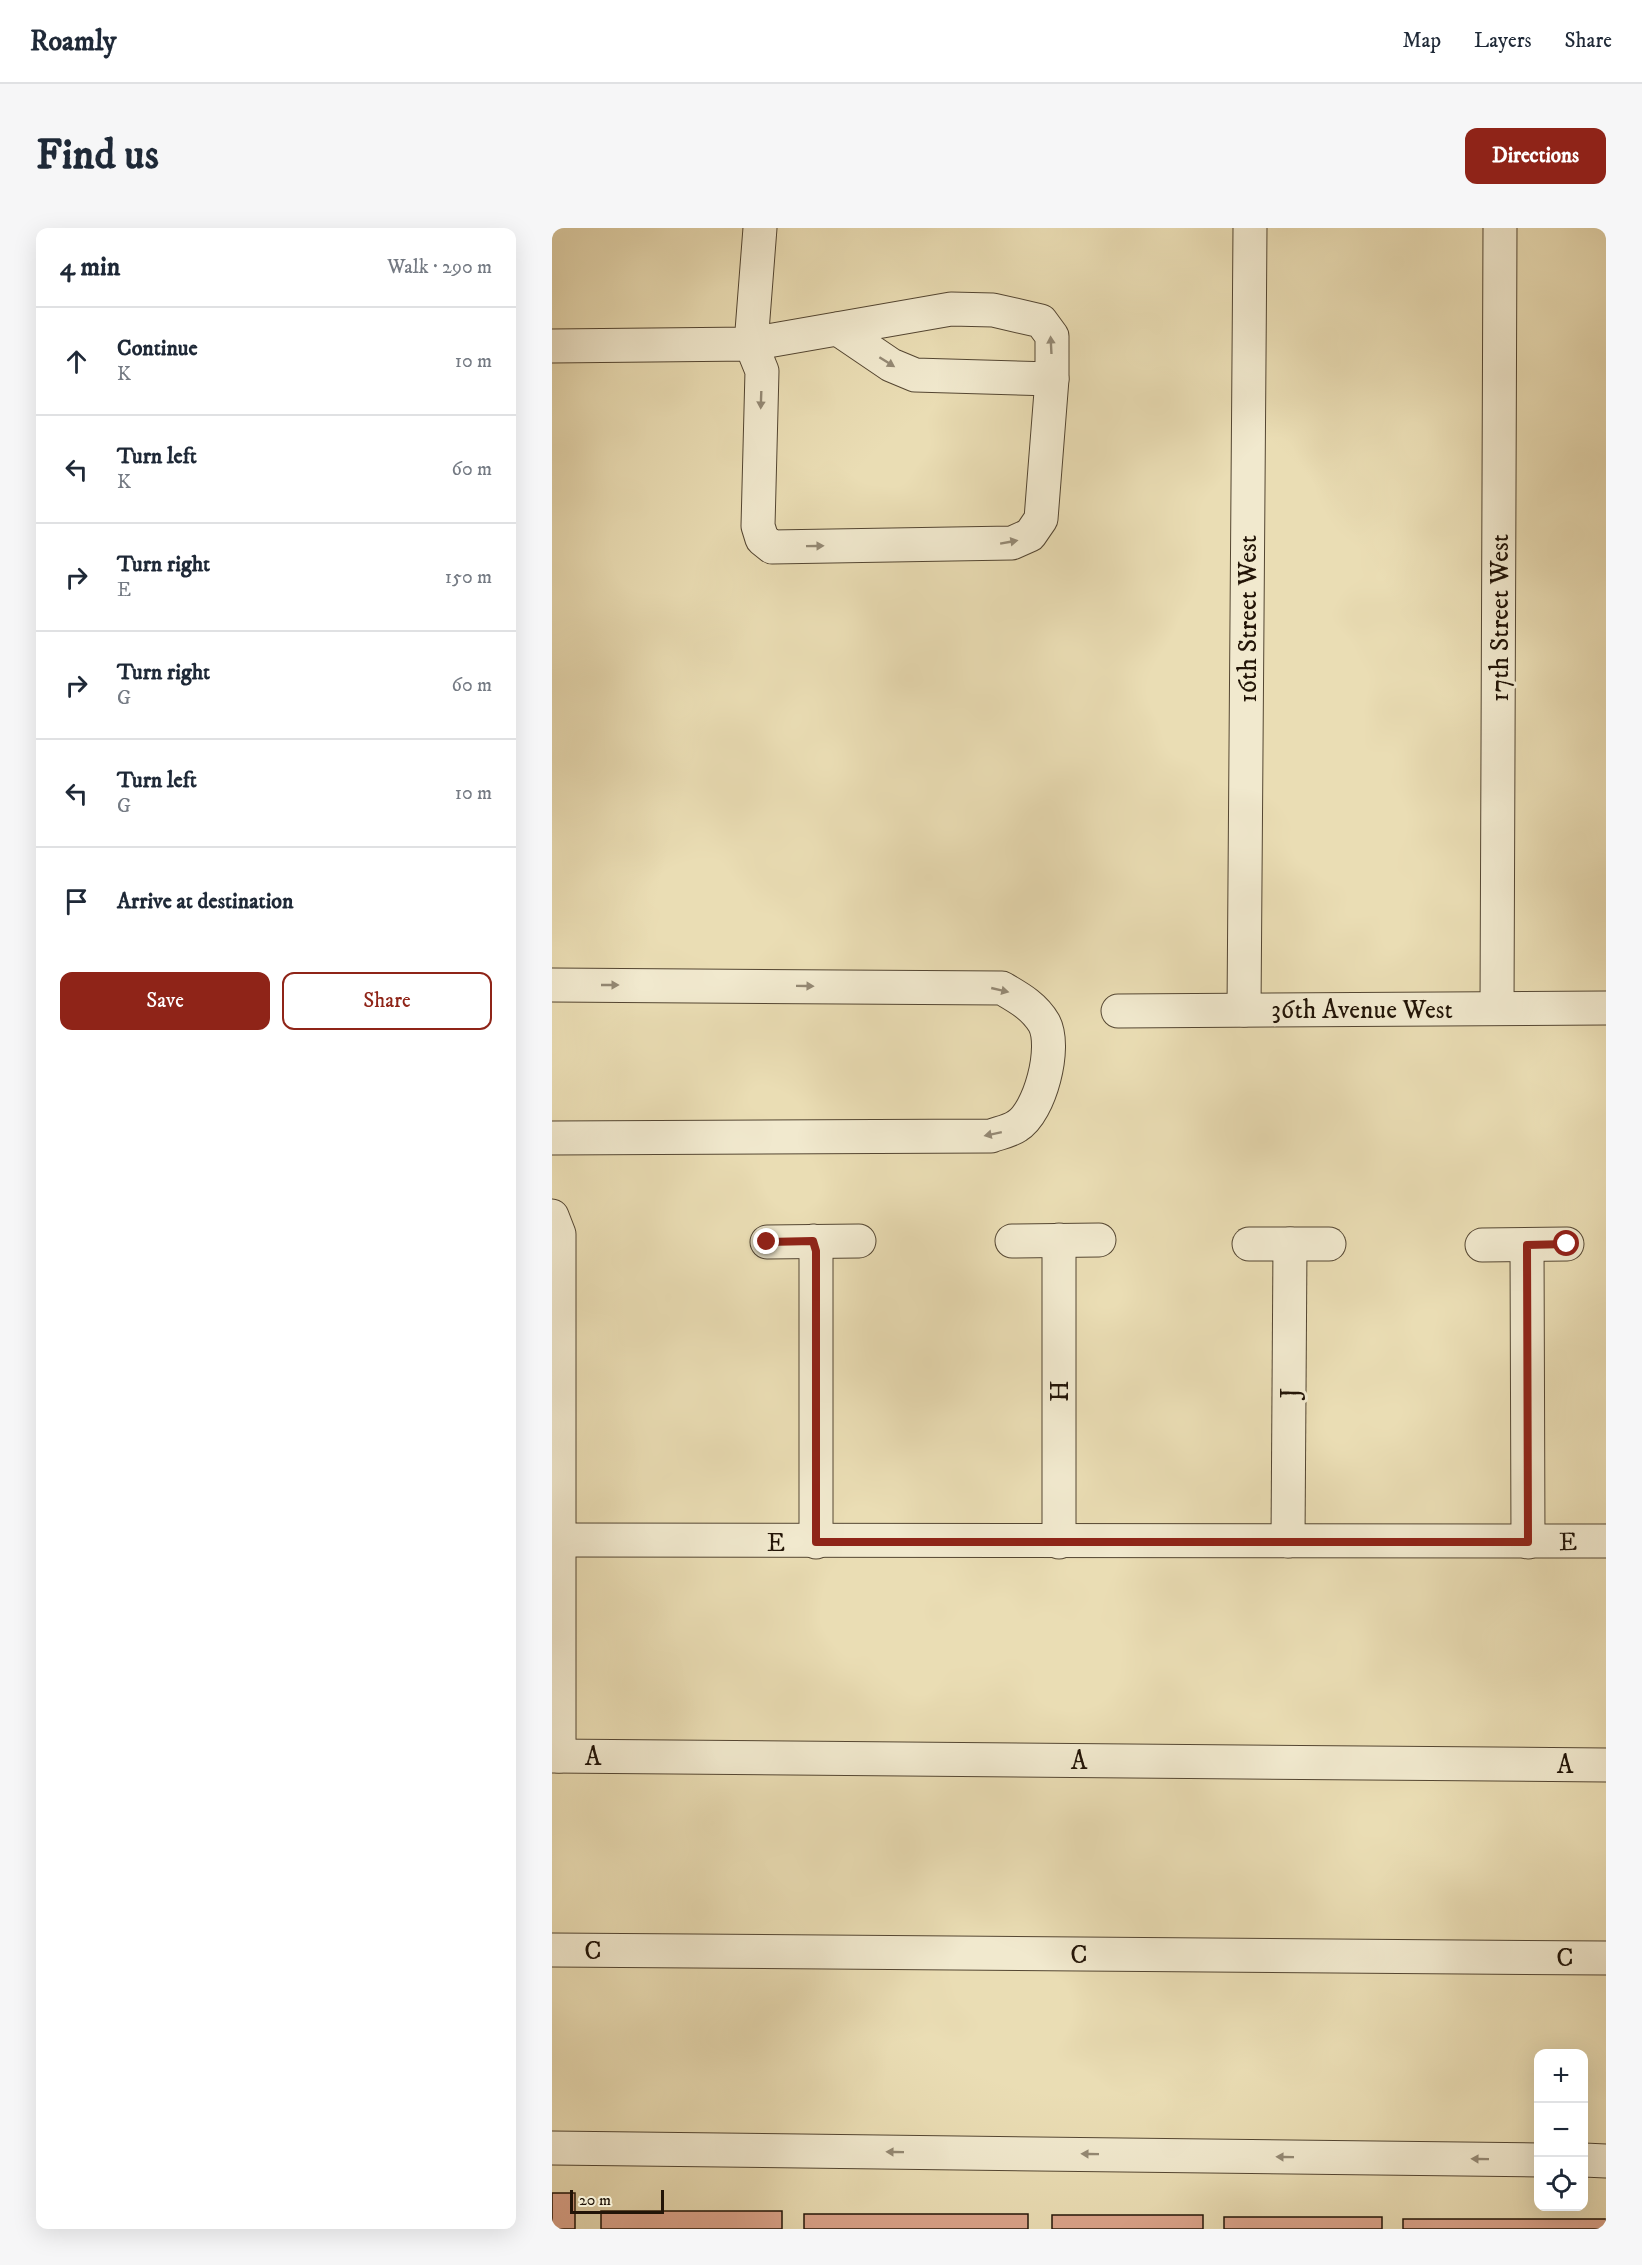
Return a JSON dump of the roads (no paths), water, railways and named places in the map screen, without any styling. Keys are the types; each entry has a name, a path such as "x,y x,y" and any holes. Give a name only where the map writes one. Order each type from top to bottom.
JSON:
{"street":[{"path":"552,346 751,344 951,309 993,310 1041,321 1052,336 1052,379 1041,519 1030,536 1012,543 772,547 762,539 758,526 762,371 751,344 760,228"},
{"name":"16th Street West","path":"1244,1010 1250,228"},
{"name":"17th Street West","path":"1497,1008 1500,228"},
{"path":"838,328 891,365 915,375 1052,379"},
{"path":"552,985 1002,988 1029,1004 1046,1025 1047,1050 1044,1081 1033,1109 1018,1126 991,1136 552,1138"},
{"name":"36th Avenue West","path":"1118,1011 1606,1008"},
{"path":"552,1216 559,1234 556,1756"},
{"name":"H","path":"1059,1240 1059,1542"},
{"path":"1012,1241 1099,1240"},
{"path":"813,1241 816,1251 816,1542"},
{"path":"767,1242 859,1241"},
{"path":"1249,1244 1329,1244"},
{"name":"J","path":"1288,1541 1290,1244"},
{"path":"1482,1245 1567,1244"},
{"path":"1527,1245 1528,1542"},
{"name":"E","path":"558,1540 1606,1541"},
{"name":"A","path":"556,1756 1606,1765"},
{"name":"C","path":"552,1950 1606,1958"},
{"path":"552,2148 1534,2160"},
{"path":"1588,2160 1606,2161"}]}
